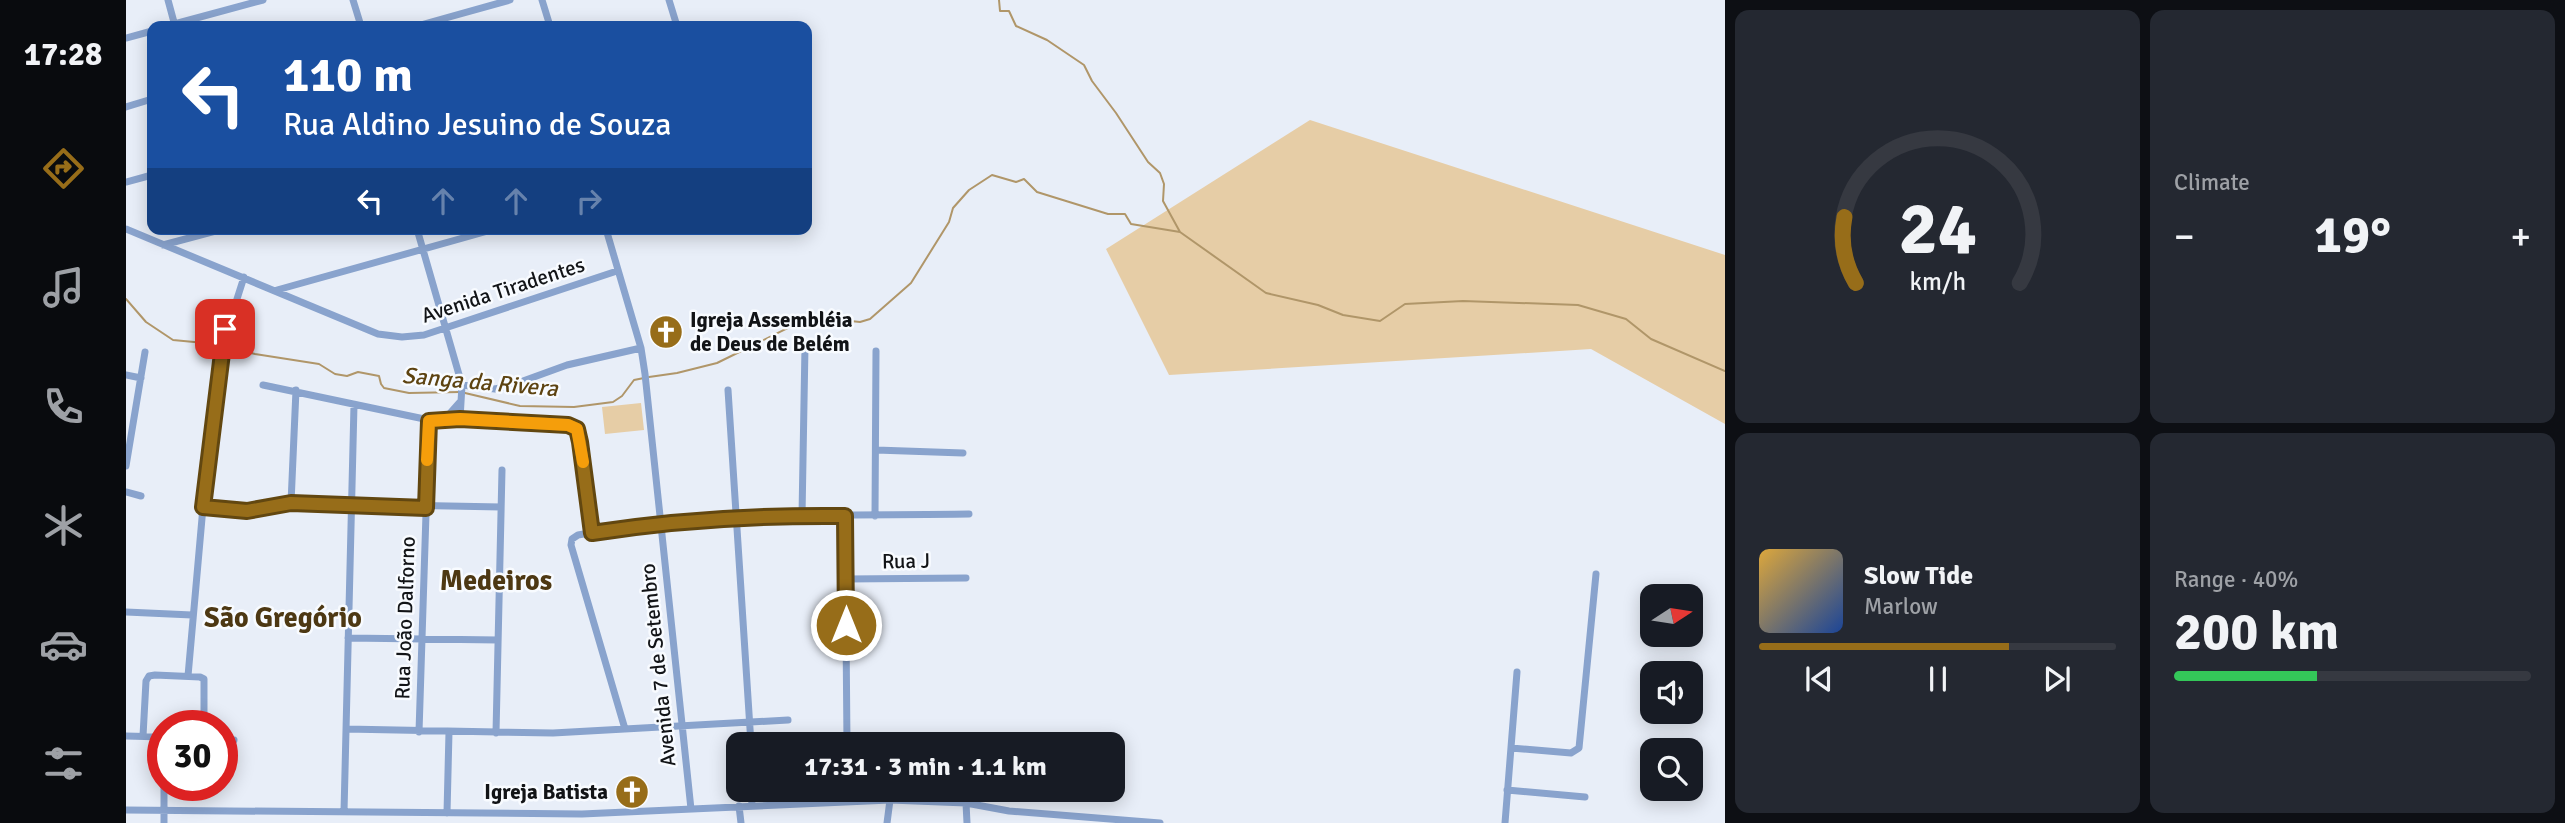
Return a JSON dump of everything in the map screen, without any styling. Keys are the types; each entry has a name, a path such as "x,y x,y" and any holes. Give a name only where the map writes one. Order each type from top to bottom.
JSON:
{"street":[{"path":"168,0 171,21"},
{"path":"190,21 263,0"},
{"path":"353,0 359,21"},
{"path":"435,21 510,0"},
{"path":"542,0 548,21"},
{"path":"669,0 675,21"},
{"path":"126,38 147,32"},
{"path":"126,107 147,101"},
{"path":"126,183 147,177"},
{"name":"Avenida Tiradentes","path":"126,229 378,334 402,337 424,335 617,271"},
{"path":"163,245 200,235"},
{"path":"418,235 461,387 460,419"},
{"path":"276,290 474,235"},
{"name":"Avenida 7 de Setembro","path":"608,235 645,374 691,809"},
{"path":"188,676 203,507 222,346 244,277"},
{"path":"802,516 805,346"},
{"path":"461,387 495,389 567,365 640,348"},
{"path":"875,516 876,351"},
{"path":"126,466 129,428 145,352"},
{"path":"126,375 141,378"},
{"path":"262,384 429,421 460,419 568,425 577,429 592,533"},
{"path":"291,503 296,390"},
{"path":"727,390 750,732"},
{"path":"443,421 459,403"},
{"path":"344,812 354,405"},
{"name":"Rua João Dalforno","path":"419,732 429,421"},
{"path":"876,450 963,453"},
{"path":"496,733 502,470"},
{"path":"126,492 141,496"},
{"path":"203,507 247,511 291,503 426,508 501,507"},
{"path":"625,729 571,545 572,539 578,535 660,522 802,516 969,514"},
{"path":"845,516 847,732"},
{"path":"1511,748 1571,753 1579,748 1596,574"},
{"name":"Rua J","path":"846,579 966,578"},
{"path":"126,612 192,615"},
{"path":"348,638 498,640"},
{"path":"1505,823 1517,671"},
{"path":"143,736 146,681 149,676 188,676 204,679 204,710"},
{"path":"346,729 553,733 788,720"},
{"path":"447,813 449,732"},
{"path":"126,736 147,736"},
{"path":"1507,790 1585,797"},
{"path":"164,801 164,823"},
{"path":"126,810 447,813 583,819 751,805 843,802"},
{"path":"887,823 890,802"},
{"path":"941,802 1111,821 1160,823"},
{"path":"966,803 967,823"},
{"path":"739,806 741,823"},
{"path":"237,811 237,823"},
{"path":"1040,823 1041,813"}],"shaded area":[{"path":"1310,120 1725,255 1725,424 1591,349 1169,375 1106,249"},
{"path":"641,403 644,430 605,434 602,407"}],"waterway":[{"path":"999,0 1000,11 1009,11 1016,26 1047,40 1084,65 1092,81 1148,162 1160,173 1164,184 1163,201 1180,232 1266,293 1318,305 1343,315 1380,321 1405,304 1463,301 1578,305 1626,319 1651,339 1725,371"},
{"name":"Sanga da Rivera","path":"649,377 717,363 804,320 860,322 870,319 911,283 949,222 953,208 969,190 992,175 1016,182 1024,179 1037,192 1108,214 1125,214 1131,224 1180,232"},
{"name":"Sanga da Rivera","path":"126,299 146,322 173,340 215,344"},
{"name":"Sanga da Rivera","path":"228,347 319,364 335,374 347,376 358,372 379,376 384,388 409,393 460,392"},
{"name":"Sanga da Rivera","path":"465,393 520,406 574,407 613,402 622,396 634,380 644,378"}],"slow traffic":[{"path":"427,460 429,421 460,419 568,425 577,429 583,462"}],"place":[{"name":"Igreja Assembléia de Deus de Belém","path":"666,332"},
{"name":"Igreja Batista","path":"632,792"}],"district":[{"name":"Medeiros","path":"496,581"},
{"name":"São Gregório","path":"283,618"}],"route":[{"path":"225,329 203,507 247,511 291,503 426,508 429,421 460,419 568,425 577,429 580,442 592,533 660,522 845,516 846,625"}]}
